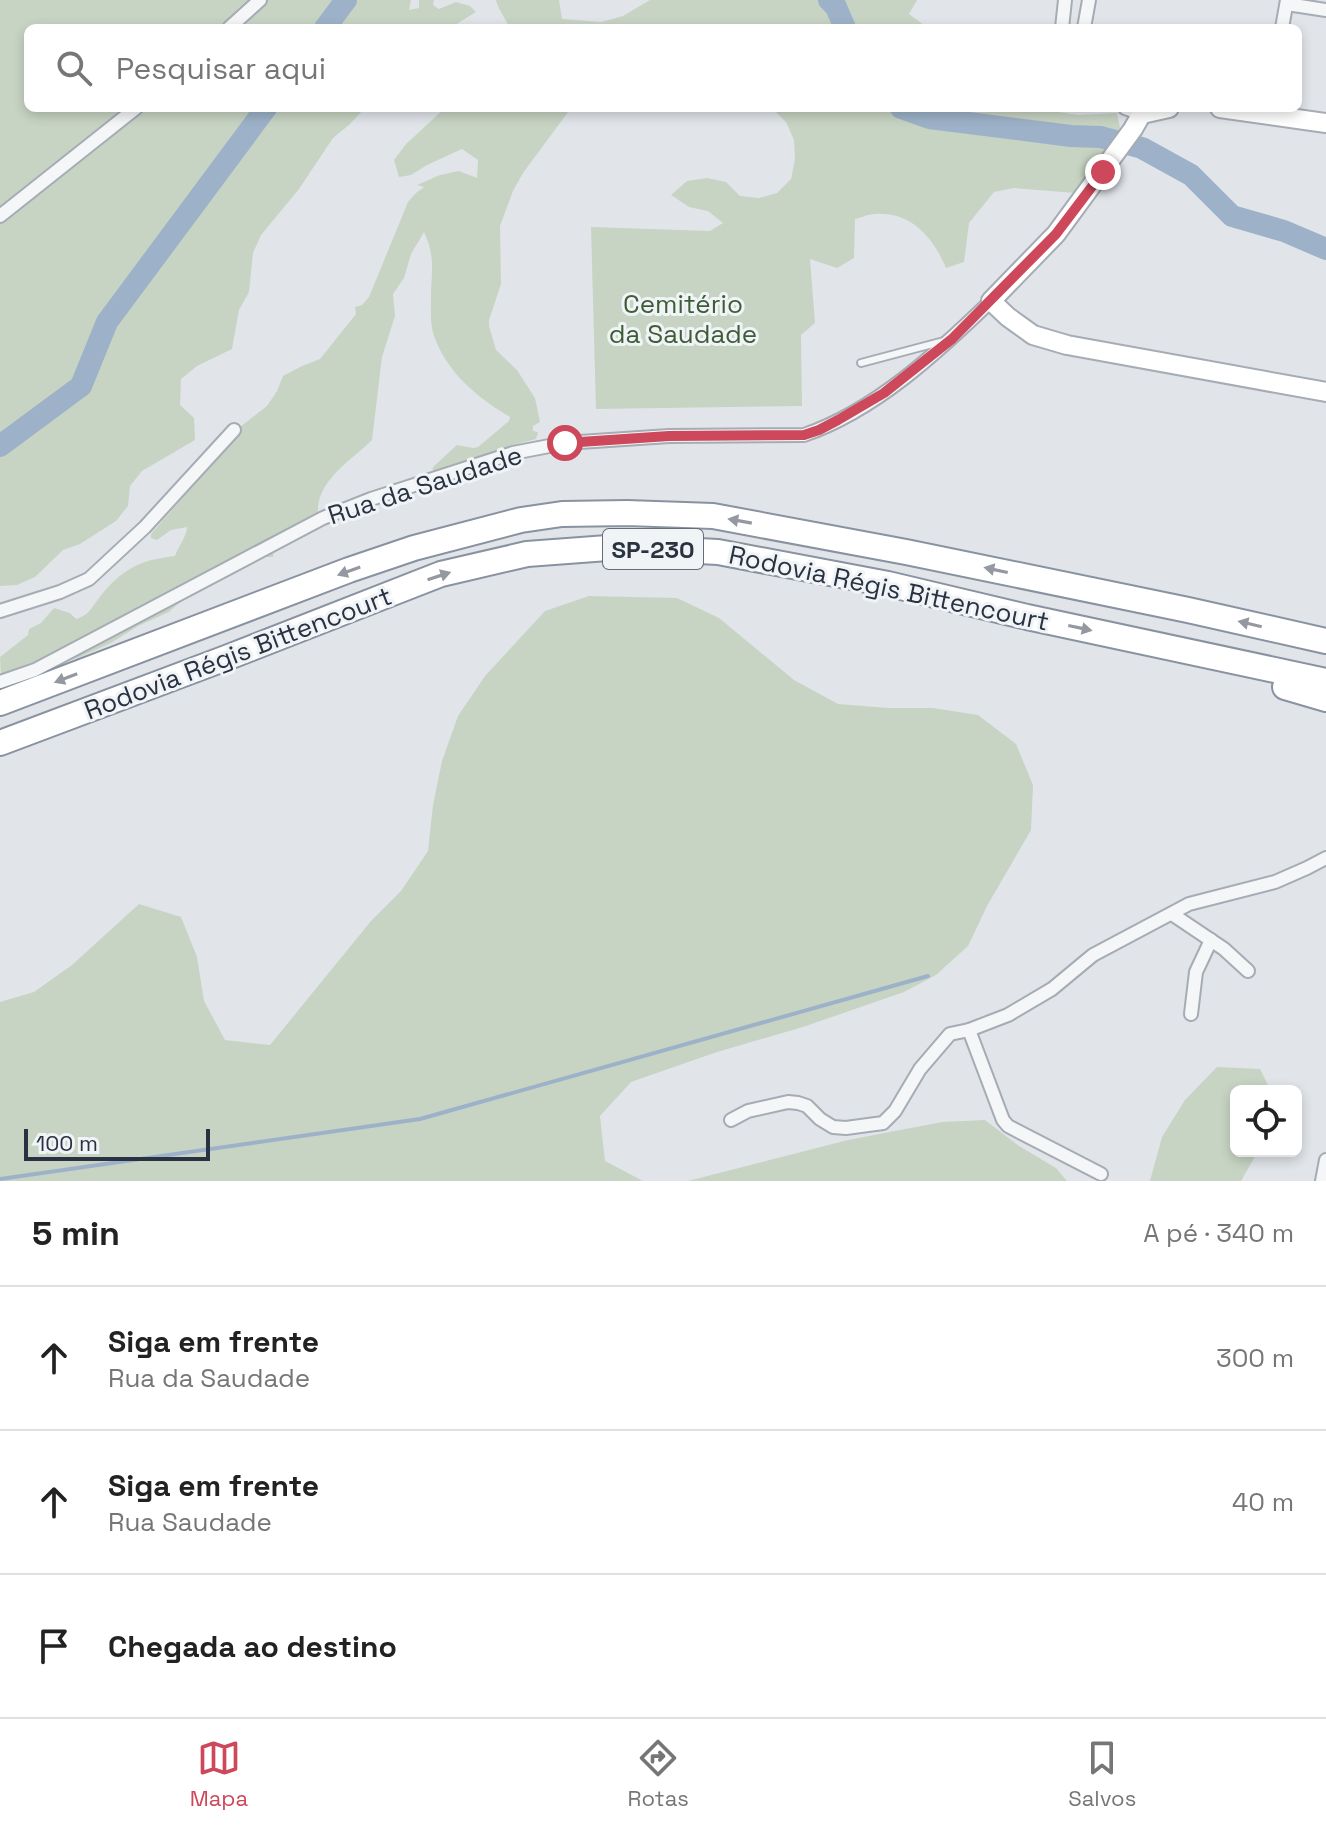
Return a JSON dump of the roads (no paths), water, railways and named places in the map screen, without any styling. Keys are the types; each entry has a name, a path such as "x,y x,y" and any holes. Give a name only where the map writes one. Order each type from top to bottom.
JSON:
{"highway":[{"name":"Rodovia Régis Bittencourt","path":"4,695 414,548 521,520 584,513 713,516 936,558 1326,641"},
{"name":"Rodovia Régis Bittencourt","path":"0,743 441,574 527,554 621,547 718,552 888,584 1326,681"},
{"path":"1131,638 1191,664 1326,699"}],"street":[{"path":"233,24 260,0"},
{"path":"1062,24 1065,0"},
{"path":"1085,24 1089,0"},
{"path":"1283,24 1287,2 1326,10"},
{"path":"0,216 131,112"},
{"path":"1271,112 1326,123"},
{"name":"Rua da Saudade","path":"4,695 35,670 323,518 371,499 513,453 565,443 669,436 804,435 819,430 884,393 952,339 991,301 1056,234 1103,172 1136,115"},
{"path":"991,301 1033,335 1067,345 1326,392"},
{"path":"0,611 60,592 89,579 145,527 234,430"},
{"path":"731,1120 748,1111 788,1102 807,1106 833,1127 883,1123 895,1111 920,1069 944,1040 958,1031 969,1030 1008,1015 1052,989 1093,955 1189,904 1275,882 1326,858"},
{"path":"1172,914 1211,940 1248,971"},
{"path":"1191,1014 1196,972 1211,940"},
{"path":"969,1030 1008,1126 1101,1174"},
{"path":"1322,1181 1326,1160"}],"lane":[{"path":"861,363 952,339"}],"waterway":[{"path":"328,24 346,0"},
{"path":"829,0 836,7 843,24"},
{"path":"0,446 81,386 107,322 263,112"},
{"path":"912,112 929,118 1101,137 1142,148 1191,175 1232,216 1284,231 1326,249"},
{"path":"0,1179 420,1119 928,976"}],"park label":[{"name":"Cemitério da Saudade","path":"683,319"}]}
